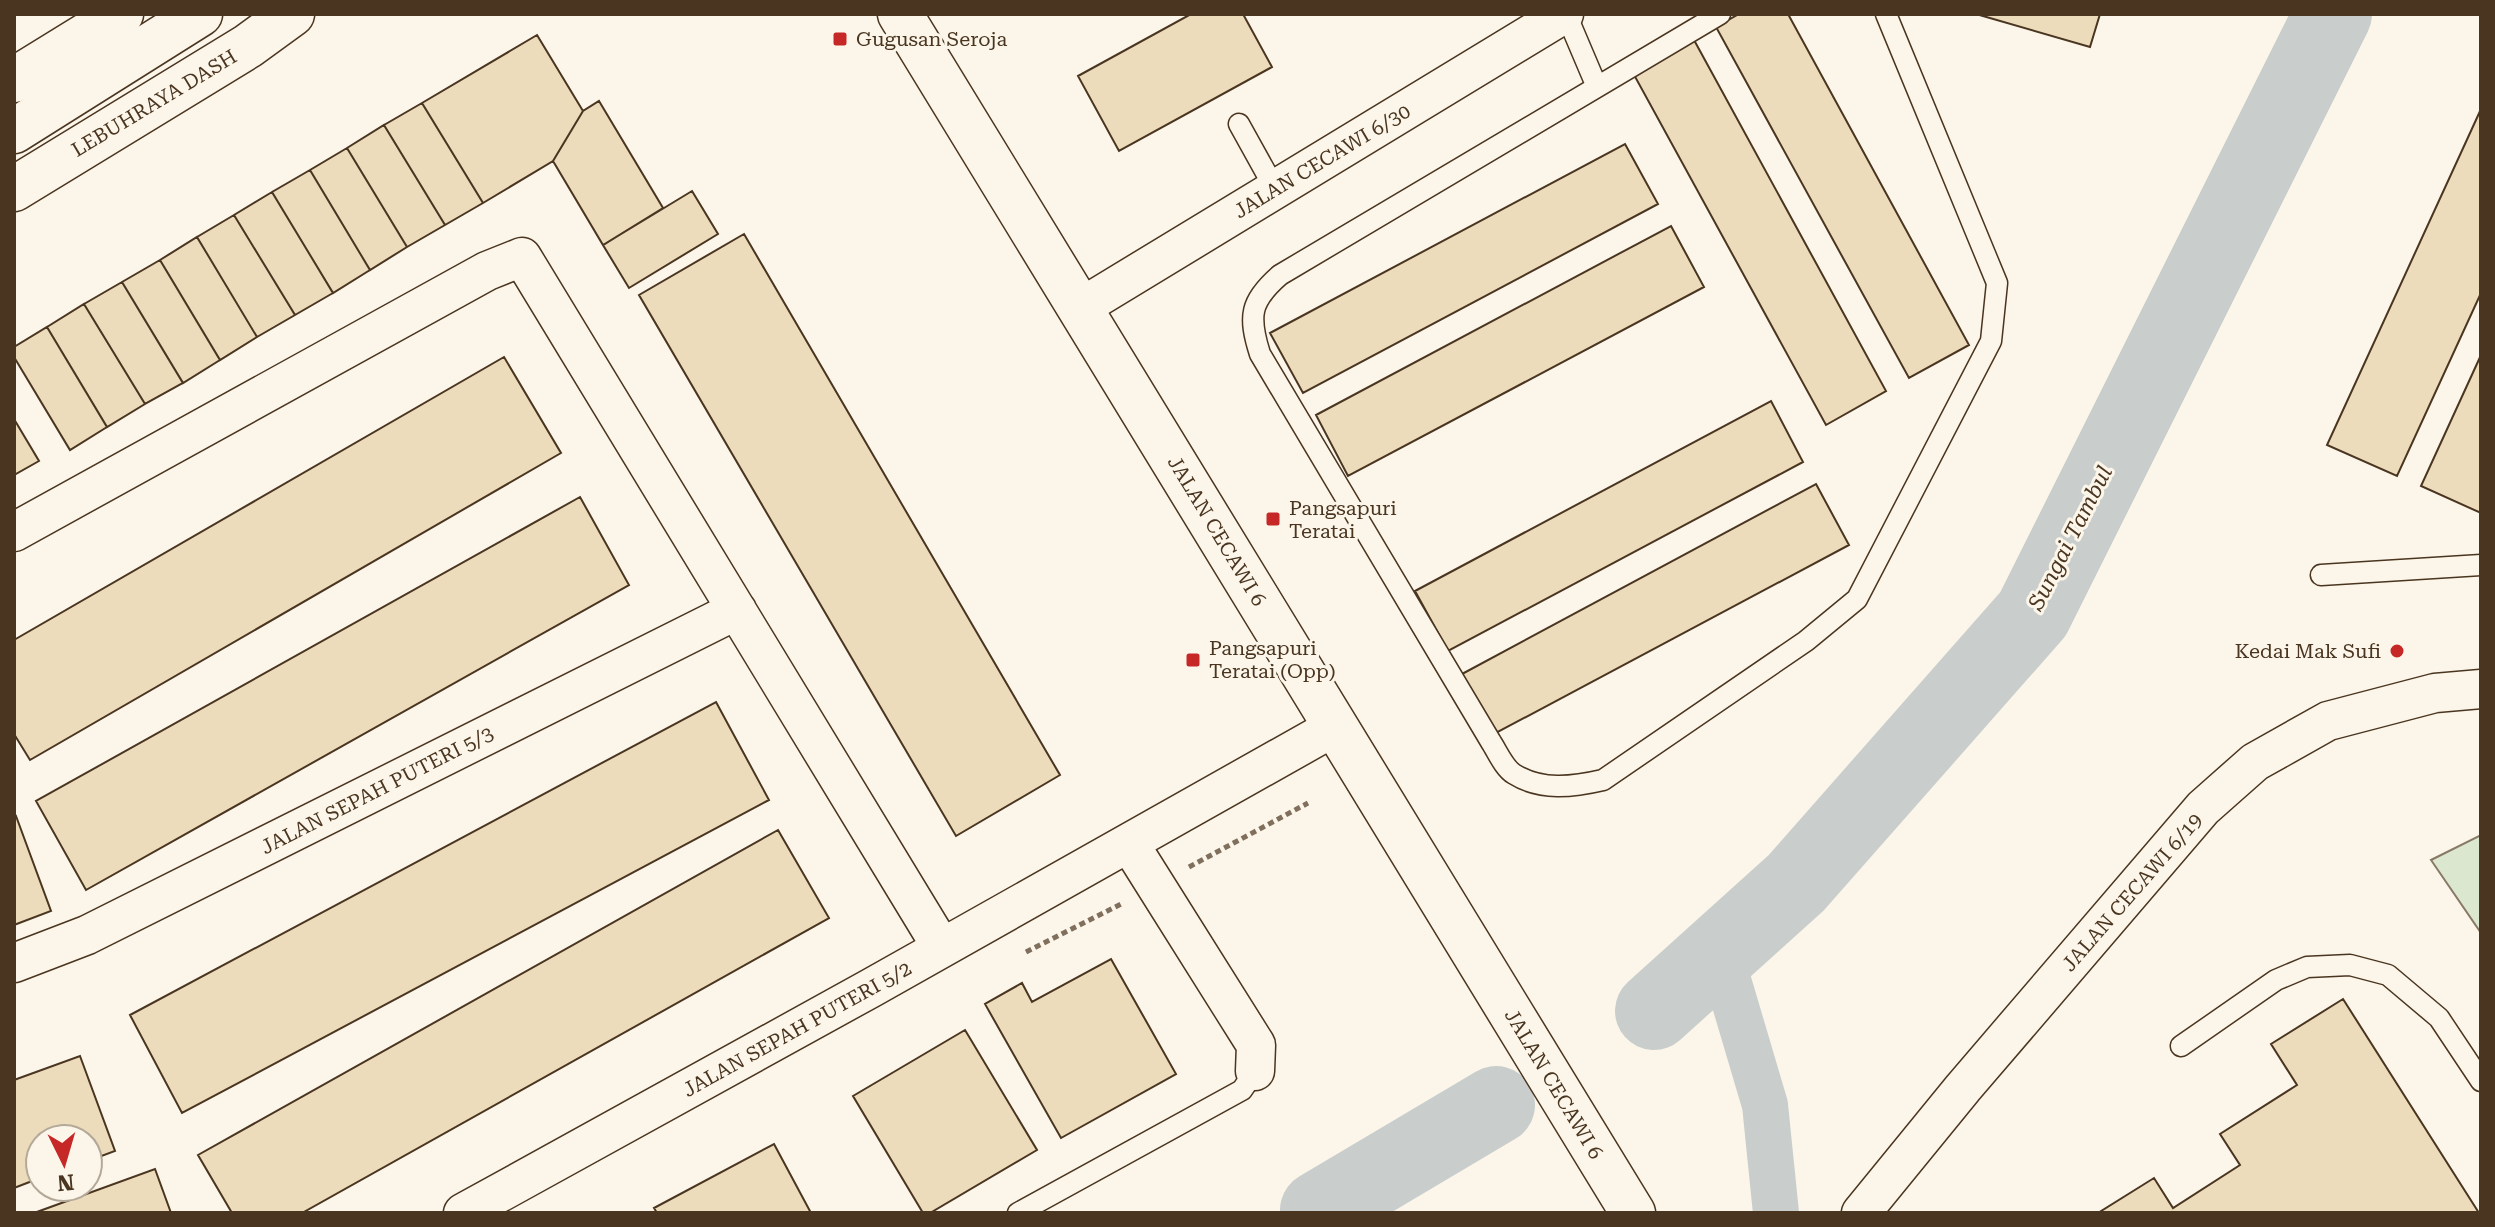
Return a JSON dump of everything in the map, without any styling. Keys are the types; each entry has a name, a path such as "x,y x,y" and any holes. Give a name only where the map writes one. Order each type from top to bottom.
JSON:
{"main road":[{"path":"14,80 121,14"},
{"path":"14,131 200,14"},
{"name":"LEBUHRAYA DASH","path":"14,189 248,46 292,14"},
{"name":"JALAN CECAWI 6","path":"900,14 1633,1213"}],"street":[{"name":"JALAN CECAWI 6/30","path":"1080,308 1565,14"},
{"path":"14,532 487,271 522,257 942,948"},
{"name":"JALAN SEPAH PUTERI 5/3","path":"14,963 87,935 737,610"},
{"name":"JALAN CECAWI 6/19","path":"1861,1213 1963,1088 2203,808 2255,762 2328,721 2435,693 2481,689"},
{"name":"JALAN SEPAH PUTERI 5/2","path":"463,1213 1336,726"},
{"path":"1129,843 1256,1045 1255,1071"}],"lane":[{"path":"1565,14 1597,87"},
{"path":"1720,14 1280,275 1263,289 1253,306 1252,329 1260,354 1491,742 1511,773 1545,786 1575,787 1603,780 1806,641 1857,599 1991,341 1997,283 1886,14"},
{"path":"1239,124 1275,189"},
{"path":"2321,575 2481,565"},
{"path":"2181,1046 2276,980 2307,967 2350,965 2388,975 2439,1018 2481,1081"},
{"path":"1018,1213 1242,1090 1255,1071"}],"green space":[{"path":"2481,835 2481,933 2431,860"}],"building":[{"path":"1191,14 1243,14 1272,67 1119,151 1078,76"},
{"path":"1739,14 1788,14 1969,345 1909,378 1716,27"},
{"path":"1976,14 2100,14 2090,47"},
{"path":"537,35 583,111 553,161 483,203 422,103"},
{"path":"1694,40 1886,391 1826,425 1633,73"},
{"path":"599,101 663,208 603,245 553,161 583,111"},
{"path":"422,103 483,203 445,225 384,125"},
{"path":"2481,109 2481,293 2397,476 2327,445"},
{"path":"384,125 445,225 407,247 347,148"},
{"path":"1625,144 1658,204 1303,393 1270,333"},
{"path":"347,148 407,247 370,270 310,170"},
{"path":"310,170 370,270 333,293 272,192"},
{"path":"692,191 718,234 629,288 603,245"},
{"path":"272,192 333,293 295,315 234,215"},
{"path":"234,215 295,315 257,337 197,237"},
{"path":"1671,226 1704,287 1348,476 1316,415"},
{"path":"744,234 1060,775 956,836 639,295"},
{"path":"197,237 257,337 220,360 160,260"},
{"path":"160,260 220,360 183,383 122,282"},
{"path":"122,282 183,383 145,404 84,304"},
{"path":"84,304 145,404 107,427 47,327"},
{"path":"47,327 107,427 70,450 14,357 14,347"},
{"path":"2481,355 2481,513 2421,486"},
{"path":"504,357 561,453 30,760 14,734 14,640"},
{"path":"1771,401 1803,462 1448,651 1415,591"},
{"path":"14,419 39,461 14,475"},
{"path":"1816,484 1849,545 1494,734 1462,674"},
{"path":"580,497 629,585 86,890 36,801"},
{"path":"716,702 769,800 182,1113 130,1015"},
{"path":"14,817 51,911 14,925"},
{"path":"778,830 829,918 302,1213 232,1213 198,1155"},
{"path":"1111,959 1176,1074 1061,1138 985,1004 1022,983 1032,1002"},
{"path":"2343,999 2479,1213 2098,1213 2154,1178 2173,1208 2240,1165 2220,1134 2297,1085 2271,1044"},
{"path":"965,1030 1037,1150 930,1213 923,1213 853,1096"},
{"path":"80,1056 115,1151 104,1155 104,1123 24,1123 24,1184 14,1188 14,1080"},
{"path":"774,1144 811,1213 657,1213 654,1208"},
{"path":"155,1169 171,1213 34,1213 62,1203 104,1203 104,1188"}],"waterway":[{"name":"Sungai Tambul","path":"1654,1011 1796,883 2033,614 2333,14"},
{"path":"1720,953 1765,1105 1776,1213"},
{"name":"Sungai Tambul","path":"1319,1210 1496,1105"}],"place":[{"name":"Gugusan Seroja","path":"840,39"},
{"name":"Pangsapuri Teratai","path":"1273,519"},
{"name":"Kedai Mak Sufi","path":"2397,651"},
{"name":"Pangsapuri Teratai (Opp)","path":"1193,660"}]}
